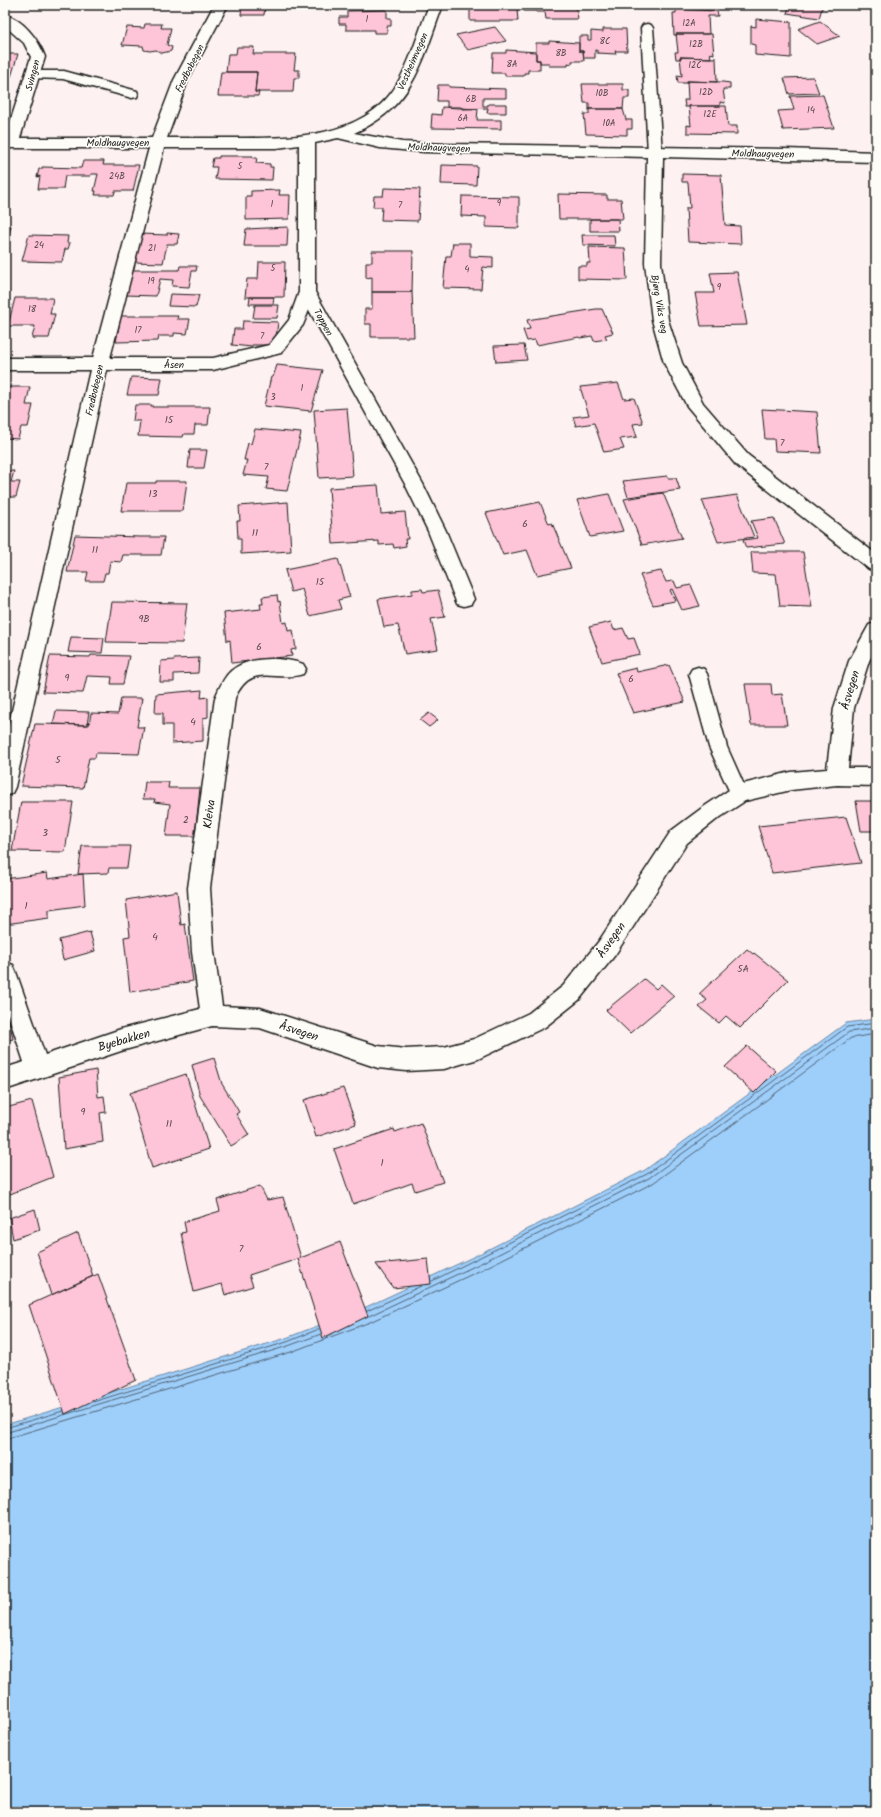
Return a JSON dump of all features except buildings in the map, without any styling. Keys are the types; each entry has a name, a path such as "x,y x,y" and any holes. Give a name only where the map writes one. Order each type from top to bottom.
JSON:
{"street":[{"name":"Fredbobegen","path":"5,787 9,750 100,364 158,142 181,80 220,10 221,5"},
{"name":"Vestheimvegen","path":"337,133 356,127 380,114 400,90 436,5"},
{"name":"Svingen","path":"5,19 21,31 34,45 38,56 33,75 8,142"},
{"name":"Moldhaugvegen","path":"8,142 277,143 307,141 337,133 376,144 420,147 814,154 876,157"},
{"name":"Toppen","path":"307,141 307,292 414,484 437,531 464,599"},
{"name":"Bjørg Viks veg","path":"655,152 653,263 660,320 672,363 696,406 742,460 876,564"},
{"name":"Åsen","path":"5,364 213,364 275,349 297,321 307,292"},
{"name":"Åsvegen","path":"212,1016 260,1018 378,1057 406,1060 444,1058 478,1048 537,1020 571,993 607,948 679,837 709,814 739,794 791,781 837,776 844,708 859,661 876,630"},
{"name":"Kleiva","path":"212,1016 204,952 199,888 225,698 228,688 237,676 251,669 296,669"},
{"path":"837,776 876,777"},
{"path":"5,972 38,1067"},
{"name":"Byebakken","path":"5,1079 121,1040 212,1016"}],"lane":[{"name":"Bjørg Viks veg","path":"647,28 655,152"},
{"path":"33,75 64,75 132,94"},
{"path":"698,674 718,747 739,794"}],"water":[{"path":"876,1019 876,1812 5,1812 5,1425 286,1338 364,1308 475,1256 645,1170 846,1023"}]}
